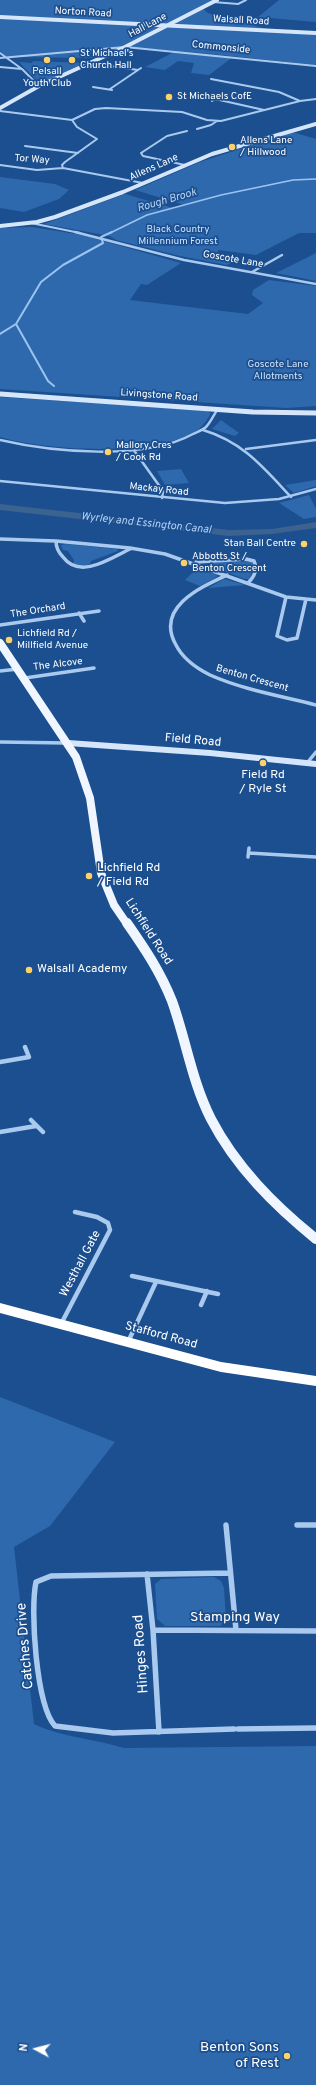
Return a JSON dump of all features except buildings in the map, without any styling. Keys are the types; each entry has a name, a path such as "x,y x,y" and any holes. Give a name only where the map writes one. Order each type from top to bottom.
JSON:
{"highway":[{"name":"Stafford Road","path":"0,1308 222,1367 316,1381"}],"main road":[{"name":"Lichfield Road","path":"0,643 19,668 76,757 90,798 101,873 114,905 156,965 172,1002 200,1090 211,1119 239,1163 260,1189 286,1215 316,1239"}],"street":[{"name":"Hall Lane","path":"0,109 39,86 125,47 217,0"},
{"path":"213,2 238,4 246,0"},
{"name":"Norton Road","path":"0,17 166,25"},
{"name":"Walsall Road","path":"166,25 316,33"},
{"name":"Commonside","path":"0,58 125,47 316,66"},
{"path":"0,53 22,69 39,86"},
{"path":"88,63 138,70"},
{"path":"0,68 22,69"},
{"path":"93,87 111,89 141,68"},
{"path":"211,79 279,92 300,101"},
{"path":"212,101 219,97"},
{"path":"215,99 267,111"},
{"path":"0,109 72,120 96,109 106,108 182,112 208,120 226,121 300,101 316,99"},
{"path":"63,168 62,165 98,139 77,127 72,120"},
{"path":"197,127 202,128 214,124 217,121"},
{"name":"Allens Lane","path":"0,226 31,223 55,217 144,183 212,154 316,124"},
{"path":"185,132 167,136 141,153 143,156 185,165"},
{"path":"29,144 24,147 78,153"},
{"name":"Tor Way","path":"0,164 37,170 63,168 144,183"},
{"name":"Goscote Lane","path":"31,223 101,238 184,260 316,284"},
{"path":"251,272 282,255"},
{"name":"Livingstone Road","path":"0,394 282,414 316,413"},
{"path":"0,440 64,450 94,451 157,446 187,438 203,430 212,421 218,409"},
{"path":"203,430 230,438 246,449 291,497"},
{"path":"246,449 316,440"},
{"path":"133,449 163,491 162,498"},
{"name":"Mackay Road","path":"0,481 225,503 252,503 291,497 316,489"},
{"path":"0,539 56,541 130,548 165,554 193,562 286,597 316,600"},
{"path":"56,541 56,548 70,565 81,568 91,567 130,548"},
{"path":"193,562 254,561 257,566 253,579 248,583"},
{"name":"Benton Crescent","path":"227,575 202,587 182,601 174,612 169,623 169,631 172,642 186,659 211,675 238,685 316,705"},
{"path":"286,597 277,636 284,640 293,640 297,638 306,599"},
{"name":"The Orchard","path":"0,625 99,611"},
{"name":"The Orchard","path":"79,613 84,620"},
{"path":"0,670 19,668"},
{"name":"The Alcove","path":"25,678 94,668"},
{"path":"0,742 68,743"},
{"name":"Field Road","path":"68,743 210,753 316,764"},
{"path":"307,763 316,752"},
{"path":"249,853 316,857"},
{"path":"0,1062 29,1057 25,1047"},
{"path":"31,1120 42,1132"},
{"path":"0,1132 36,1126"},
{"name":"Westhall Gate","path":"60,1324 110,1230 108,1223 97,1218 75,1212"},
{"path":"132,1276 218,1294"},
{"path":"128,1342 156,1282"},
{"path":"201,1305 207,1291"},
{"path":"226,1525 236,1630"},
{"path":"297,1525 316,1525"},
{"name":"Catches Drive","path":"159,1732 132,1734 99,1733 60,1728 55,1726 50,1721 44,1706 34,1624 34,1586 41,1578 51,1576 230,1573"},
{"name":"Hinges Road","path":"147,1574 154,1630 159,1732"},
{"name":"Stamping Way","path":"154,1630 316,1631"},
{"path":"159,1732 316,1728"}],"green space":[{"path":"0,0 215,0 202,8 208,13 267,29 316,33 316,65 183,51 233,57 209,75 191,73 194,63 178,61 165,70 145,67 176,51 125,47 98,58 6,57 0,51"},
{"path":"279,0 316,0 316,22 258,17"},
{"path":"33,61 84,63 45,81 36,80 19,62 32,63"},
{"name":"Black Country Millennium Forest","path":"292,132 316,139 316,233 299,233 256,255 218,250 217,254 227,255 236,260 227,265 180,256 116,240 110,236 44,224 125,194 173,208 184,205 135,190 200,162"},
{"path":"0,177 55,184 69,190 59,199 24,212 0,208"},
{"name":"Goscote Lane Allotments","path":"32,227 82,235 181,263 147,285 141,284 130,300 248,314 263,303 252,295 253,290 269,280 316,286 316,406 286,408 0,389 0,228"},
{"path":"316,253 316,281 276,273"},
{"path":"0,397 206,410 210,413 210,415 203,425 193,433 175,440 152,445 98,449 44,446 0,437"},
{"path":"221,420 239,433 235,436 212,429"},
{"path":"181,469 189,483 165,485 157,471"},
{"path":"316,480 316,486 294,493 285,485"},
{"path":"309,495 316,509 316,517 304,519 279,503"},
{"path":"66,544 117,549 118,551 91,561 90,564 83,566 73,564 74,560 68,551 63,550 61,545"},
{"path":"246,560 253,562 253,569 249,579 244,579 209,565 210,563"},
{"path":"201,568 217,575 217,577 200,586 185,580 193,572"},
{"path":"224,579 245,585 208,588"},
{"path":"0,1397 115,1442 50,1526 14,1547 34,1724 55,1732 124,1748 316,1746 316,2085 0,2085"},
{"path":"214,1577 221,1581 224,1588 226,1620 220,1626 165,1626 157,1619 155,1584 161,1579"}],"waterway":[{"name":"Rough Brook","path":"110,233 147,215 221,195 293,180 316,179"},
{"name":"Rough Brook","path":"16,324 41,282 63,265 103,243 101,237 112,232"},
{"name":"Rough Brook","path":"0,334 16,324"},
{"path":"16,324 48,381 54,386"},
{"name":"Wyrley and Essington Canal","path":"0,507 229,533 251,533 316,525"}],"place":[{"name":"Pelsall Youth Club","path":"47,60"},
{"name":"St Michael's Church Hall","path":"72,60"},
{"name":"St Michaels CofE","path":"169,97"},
{"name":"Allens Lane / Hillwood","path":"232,147"},
{"name":"Mallory Cres / Cook Rd","path":"108,452"},
{"name":"Stan Ball Centre","path":"304,544"},
{"name":"Abbotts St / Benton Crescent","path":"184,563"},
{"name":"Lichfield Rd / Millfield Avenue","path":"9,640"},
{"name":"Field Rd / Ryle St","path":"263,763"},
{"name":"Lichfield Rd / Field Rd","path":"89,876"},
{"name":"Walsall Academy","path":"29,970"},
{"name":"Benton Sons of Rest","path":"287,2056"}]}
